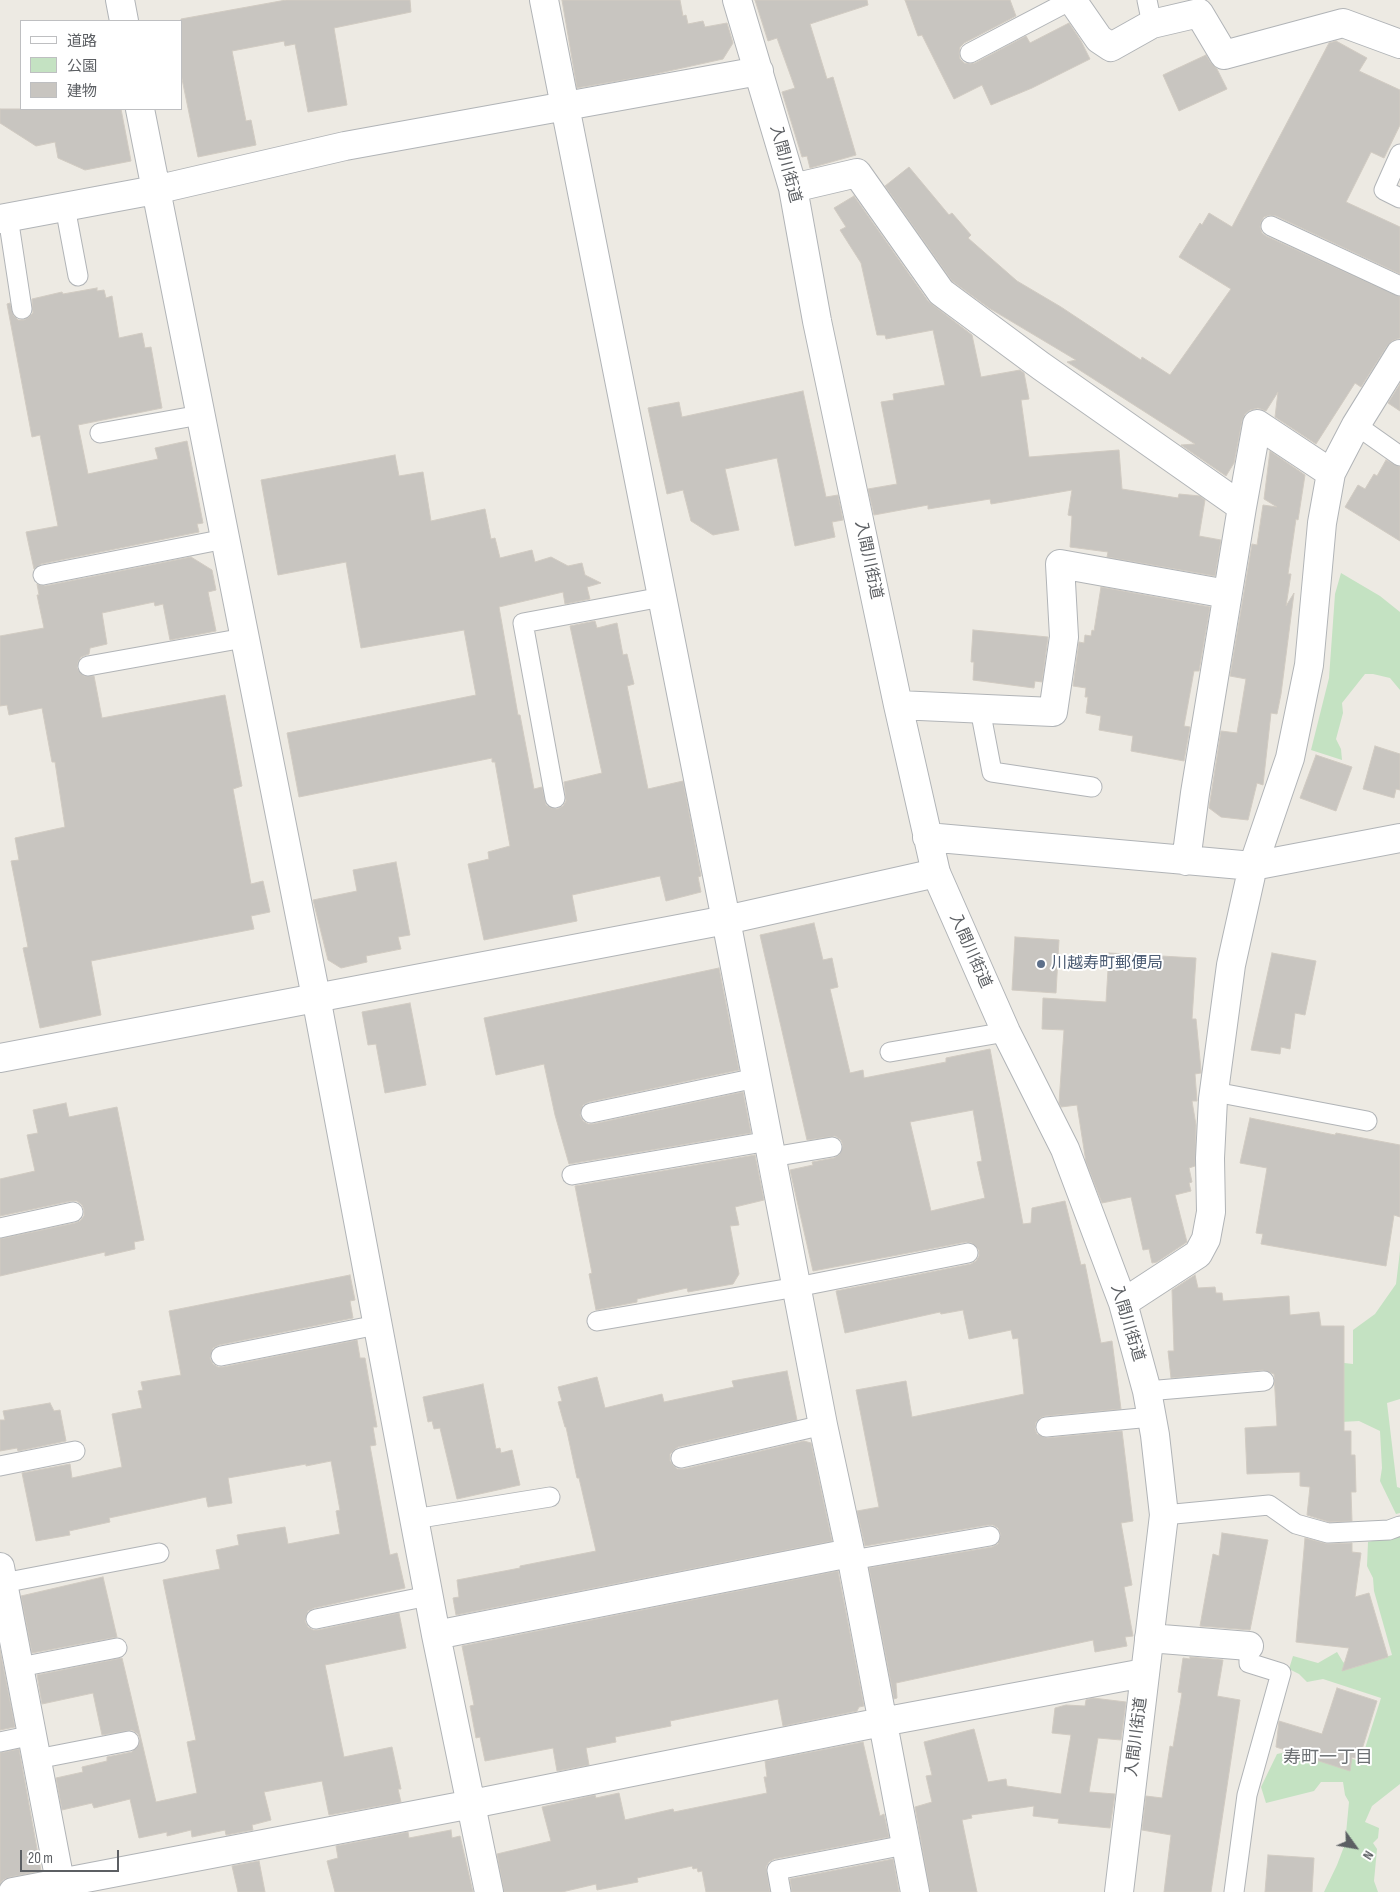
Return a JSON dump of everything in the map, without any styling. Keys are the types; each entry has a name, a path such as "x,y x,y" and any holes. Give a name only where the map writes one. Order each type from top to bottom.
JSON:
{"street":[{"path":"120,0 124,20"},
{"path":"544,0 726,920 823,1425 851,1556 915,1892"},
{"name":"入間川街道","path":"737,0 793,188 817,321 898,705 936,873 1006,1032 1065,1149 1122,1303 1149,1404 1164,1515 1119,1892"},
{"path":"1072,0 1099,38 1111,47 1150,12 1199,14 1224,54 1343,23 1400,44"},
{"path":"4,218 156,190 345,146 759,71"},
{"path":"140,110 316,997 428,1596 489,1892"},
{"path":"793,188 857,173 940,292 1242,506"},
{"path":"1122,1303 1198,1254 1206,1239 1211,1212 1210,1158 1215,1092 1231,964 1253,866 1290,758 1309,665 1322,523 1330,473 1356,425 1400,354"},
{"path":"1186,861 1227,594 1257,424 1330,473"},
{"path":"898,705 1053,712 1064,636 1060,564 1227,594"},
{"path":"927,838 1253,866 1400,838"},
{"path":"0,1058 726,920 936,873"},
{"path":"436,1635 851,1556"},
{"path":"2,1575 61,1887"},
{"path":"1149,1638 1249,1646"},
{"path":"13,1892 61,1887 882,1722 1144,1673"}],"lane":[{"path":"970,53 1072,0"},
{"path":"1400,154 1384,190 1400,198"},
{"path":"65,207 78,276"},
{"path":"4,218 22,309"},
{"path":"1271,226 1400,286"},
{"path":"100,433 200,415"},
{"path":"1356,425 1400,456"},
{"path":"43,575 225,539"},
{"path":"555,798 523,623 662,597"},
{"path":"88,666 244,638"},
{"path":"980,709 992,772 1092,787"},
{"path":"890,1052 1006,1032"},
{"path":"591,1113 756,1078"},
{"path":"1215,1092 1367,1121"},
{"path":"572,1175 770,1149 832,1147"},
{"path":"0,1228 73,1212"},
{"path":"597,1320 797,1287 968,1253"},
{"path":"221,1356 377,1326"},
{"path":"1046,1427 1264,1381"},
{"path":"681,1458 823,1425"},
{"path":"0,1466 75,1451"},
{"path":"414,1519 550,1497"},
{"path":"1164,1515 1269,1505 1296,1524 1328,1533 1389,1530 1400,1526"},
{"path":"851,1556 990,1536"},
{"path":"2,1575 159,1553"},
{"path":"316,1619 428,1596"},
{"path":"1234,1892 1247,1795 1281,1673 1249,1663 1249,1646"},
{"path":"20,1667 117,1648"},
{"path":"0,1742 35,1747 129,1741"},
{"path":"781,1892 777,1870 906,1845"}],"green space":[{"path":"1341,573 1380,596 1400,612 1400,690 1390,678 1365,674 1342,703 1343,713 1336,739 1341,749 1342,760 1311,750 1329,678 1335,594"},
{"path":"1400,1251 1400,1399 1387,1403 1397,1487 1400,1488 1400,1513 1396,1514 1380,1481 1382,1468 1380,1431 1359,1421 1323,1423 1336,1362 1353,1364 1353,1330 1375,1314 1396,1284"},
{"path":"1400,1535 1400,1784 1372,1806 1365,1822 1379,1828 1378,1838 1373,1843 1377,1849 1374,1881 1378,1892 1324,1892 1345,1844 1349,1802 1345,1795 1343,1782 1321,1782 1314,1791 1266,1803 1261,1787 1277,1754 1314,1746 1331,1754 1361,1761 1381,1698 1323,1679 1307,1682 1299,1674 1289,1669 1293,1656 1318,1663 1337,1652 1343,1662 1351,1668 1392,1655 1374,1591 1373,1578 1367,1566 1368,1542"}],"building":[{"path":"286,0 410,0 411,12 334,28 347,105 308,112 295,44 285,46 284,41 232,51 246,121 251,120 256,145 198,157 182,79 181,19"},
{"path":"562,0 680,0 683,16 686,15 688,24 703,21 705,27 727,23 733,43 723,59 646,76 577,88"},
{"path":"755,0 867,0 868,5 810,24 827,79 833,77 856,155 810,168 807,156 802,157 782,92 795,88 777,38 768,41"},
{"path":"905,0 1010,0 1016,16 964,43 960,47 959,53 960,59 964,63 975,63 1026,36 1030,43 1069,23 1090,59 1032,88 991,105 982,85 954,99 922,35 918,36"},
{"path":"1336,41 1367,58 1359,71 1400,90 1400,125 1384,158 1371,152 1346,202 1400,227 1400,274 1276,216 1264,217 1260,227 1262,233 1266,236 1400,297 1400,338 1392,341 1387,346 1361,387 1355,383 1316,444 1275,417 1278,392 1266,411 1258,408 1250,410 1245,414 1242,421 1234,463 1226,476 1181,445 1195,444 1067,362 1076,360 989,308 952,281 885,186 909,167 949,215 952,213 971,235 968,238 1017,281 1061,307 1141,360 1142,357 1170,375 1231,289 1179,257 1200,223 1202,225 1209,213 1232,227 1329,43"},
{"path":"1206,55 1217,69 1227,89 1179,111 1163,75"},
{"path":"0,109 121,110 131,161 85,170 58,158 55,142 36,146 0,123"},
{"path":"854,196 928,301 972,335 981,377 1020,370 1024,373 1029,399 1021,400 1029,457 1119,450 1122,489 1178,498 1179,494 1200,496 1205,500 1199,536 1221,540 1215,576 1107,557 1108,552 1070,547 1072,516 1068,515 1072,490 991,504 990,499 928,509 928,505 874,515 868,489 897,484 881,402 894,400 893,394 945,385 933,330 886,339 885,335 877,335 861,263 840,230 846,227 834,208"},
{"path":"97,288 97,291 104,290 106,298 112,296 119,338 142,333 145,348 151,347 162,408 78,425 88,474 158,459 155,448 187,441 203,523 197,524 199,532 41,564 34,569 26,532 58,526 40,435 32,437 7,304 10,303 14,316 18,320 24,320 33,313 32,299 62,292 63,294"},
{"path":"1400,384 1400,411 1388,403"},
{"path":"803,391 826,497 838,495 843,520 832,522 835,537 795,546 777,458 725,469 739,530 713,535 691,521 683,490 667,494 648,408 679,402 682,417"},
{"path":"1270,451 1305,475 1288,574 1291,574 1286,606 1294,593 1281,694 1277,714 1271,713 1263,785 1257,783 1248,820 1221,817 1209,808 1221,731 1237,733 1246,679 1230,676 1252,544 1257,545 1263,505 1277,507 1264,499"},
{"path":"395,455 399,476 423,472 431,521 485,509 491,539 495,538 500,558 532,550 535,562 551,557 568,566 582,563 585,575 601,583 587,587 590,599 565,604 563,592 499,607 518,715 520,715 534,789 542,787 546,805 557,809 563,806 566,801 564,782 602,773 570,626 595,621 597,628 617,623 623,655 627,654 634,684 627,686 648,789 683,781 701,876 698,877 701,892 666,901 660,876 572,895 577,921 484,940 468,864 489,859 488,852 510,846 495,762 492,762 492,758 299,797 287,733 476,695 464,630 361,648 346,562 278,575 261,480"},
{"path":"1386,460 1400,467 1400,541 1345,507 1358,485 1365,489 1374,474 1377,476"},
{"path":"191,557 212,570 216,590 208,592 216,631 170,640 163,604 155,606 154,602 102,613 107,644 90,648 89,654 81,657 77,668 84,676 94,676 102,718 225,695 242,786 233,789 251,884 263,881 270,912 251,916 254,929 91,961 101,1015 40,1028 23,948 28,947 11,861 19,860 15,838 65,827 55,762 52,762 42,708 9,715 7,705 0,706 0,636 44,628 37,595 39,595 37,584 45,586"},
{"path":"1101,587 1210,607 1199,671 1194,671 1184,726 1190,727 1184,761 1131,751 1133,736 1099,730 1101,716 1086,713 1088,697 1085,697 1086,688 1073,686 1079,642 1084,643 1085,635 1091,636 1092,630 1094,631"},
{"path":"973,630 1048,637 1042,682 1035,681 1034,688 973,680 974,662 971,662"},
{"path":"1375,746 1400,754 1400,790 1396,789 1394,798 1363,789"},
{"path":"1316,755 1352,767 1336,811 1300,798"},
{"path":"396,862 410,935 398,937 401,949 366,956 367,962 341,968 328,960 313,900 357,891 353,870"},
{"path":"814,923 823,960 832,958 838,987 830,989 850,1073 863,1070 864,1078 946,1062 946,1058 990,1049 1023,1224 1031,1223 1032,1208 1065,1201 1081,1265 1085,1264 1101,1343 1112,1341 1121,1409 1045,1416 1036,1422 1035,1429 1037,1434 1047,1438 1122,1431 1133,1521 1121,1523 1132,1585 1124,1587 1133,1636 1125,1637 1127,1646 1095,1652 1093,1640 896,1683 897,1698 894,1699 869,1568 992,1547 998,1544 1001,1535 998,1528 988,1525 865,1546 857,1511 879,1507 856,1390 906,1381 912,1417 1024,1394 1018,1338 1013,1339 1011,1330 969,1339 963,1310 941,1314 940,1312 845,1333 836,1291 971,1264 979,1256 979,1250 972,1243 966,1242 813,1271 790,1170 813,1165 812,1162 834,1158 839,1155 843,1146 841,1140 835,1136 807,1140 760,935","holes":["973,1110 982,1161 977,1162 985,1198 931,1211 910,1122"]},
{"path":"1015,937 1059,940 1056,993 1012,990"},
{"path":"1109,953 1196,958 1192,1019 1196,1019 1201,1073 1195,1074 1197,1101 1192,1101 1196,1125 1195,1166 1189,1168 1192,1182 1189,1183 1191,1191 1175,1195 1187,1242 1157,1262 1152,1263 1149,1249 1143,1250 1131,1197 1102,1203 1086,1162 1077,1105 1061,1107 1059,1103 1064,1030 1042,1029 1043,998 1106,1002"},
{"path":"1272,953 1316,961 1305,1015 1295,1013 1290,1049 1281,1047 1280,1054 1251,1050"},
{"path":"719,968 739,1070 589,1102 583,1105 580,1115 583,1121 593,1124 743,1092 751,1133 569,1164 555,1115 544,1064 496,1075 484,1018"},
{"path":"410,1003 426,1085 385,1093 376,1044 368,1045 362,1012"},
{"path":"66,1103 69,1117 117,1107 144,1240 134,1242 135,1249 105,1256 105,1252 0,1276 0,1239 75,1223 84,1216 82,1205 77,1201 71,1201 0,1216 0,1179 35,1171 27,1135 38,1133 33,1110"},
{"path":"1250,1118 1335,1135 1336,1133 1400,1145 1400,1217 1394,1215 1386,1266 1261,1244 1263,1234 1256,1233 1267,1168 1240,1163"},
{"path":"755,1155 764,1200 735,1207 739,1225 730,1226 739,1274 733,1284 688,1292 687,1288 637,1299 637,1302 596,1310 589,1274 592,1273 575,1186"},
{"path":"350,1275 355,1300 350,1301 353,1318 219,1345 213,1348 210,1358 213,1364 223,1367 357,1340 360,1358 365,1358 377,1427 373,1427 376,1445 370,1446 390,1555 397,1553 405,1588 314,1608 308,1611 305,1621 308,1627 318,1630 399,1613 406,1648 325,1665 344,1757 392,1747 401,1789 398,1789 401,1802 329,1815 322,1781 264,1792 271,1820 252,1825 253,1830 226,1835 225,1830 192,1837 191,1830 167,1836 167,1832 139,1838 130,1799 94,1808 92,1803 62,1810 56,1778 83,1772 82,1767 107,1761 107,1757 132,1752 139,1745 140,1739 138,1734 132,1730 102,1735 93,1693 42,1704 37,1675 122,1658 156,1802 197,1793 187,1742 196,1740 163,1580 220,1569 216,1550 239,1545 237,1535 285,1527 288,1544 340,1534 336,1511 340,1510 331,1461 228,1478 232,1503 208,1507 206,1497 109,1518 110,1522 69,1531 70,1535 36,1541 22,1473 70,1464 72,1478 122,1467 112,1414 142,1408 138,1391 143,1390 141,1382 181,1375 169,1311"},
{"path":"1195,1275 1198,1288 1215,1287 1216,1293 1222,1293 1223,1301 1289,1296 1290,1315 1319,1312 1321,1326 1344,1326 1344,1431 1351,1431 1351,1455 1355,1455 1356,1492 1351,1492 1352,1521 1329,1522 1307,1515 1310,1487 1300,1486 1300,1472 1247,1474 1245,1428 1277,1426 1274,1374 1263,1370 1171,1378 1168,1351 1174,1351 1172,1290"},
{"path":"787,1371 797,1420 678,1447 670,1454 670,1461 677,1469 684,1469 804,1441 811,1443 832,1541 456,1615 453,1598 459,1597 457,1580 596,1551 566,1427 558,1402 562,1401 558,1387 597,1377 605,1408 662,1394 664,1402 734,1387 732,1381"},
{"path":"483,1384 496,1449 500,1448 501,1453 512,1450 520,1485 457,1499 440,1428 434,1429 432,1421 428,1422 423,1397"},
{"path":"50,1403 54,1411 60,1410 66,1441 18,1451 17,1448 0,1451 0,1420 5,1420 3,1411"},
{"path":"1222,1533 1268,1540 1250,1630 1200,1626 1213,1554 1219,1556"},
{"path":"1305,1538 1328,1544 1352,1543 1352,1552 1361,1553 1355,1597 1369,1593 1388,1657 1342,1671 1349,1648 1296,1642"},
{"path":"838,1571 864,1706 859,1707 857,1711 783,1726 778,1699 670,1721 671,1726 615,1737 616,1742 586,1748 589,1765 557,1771 553,1748 485,1761 480,1737 476,1738 470,1706 474,1705 462,1646"},
{"path":"103,1577 117,1637 32,1653 21,1596"},
{"path":"0,1650 15,1727 0,1730"},
{"path":"1190,1657 1223,1660 1217,1696 1240,1700 1211,1892 1164,1892 1171,1835 1142,1830 1146,1796 1162,1798 1170,1746 1173,1747 1182,1693 1178,1692 1183,1658 1190,1659"},
{"path":"1337,1688 1377,1701 1359,1759 1352,1757 1350,1771 1276,1747 1279,1721 1322,1734"},
{"path":"1093,1698 1126,1702 1121,1740 1098,1738 1089,1792 1115,1794 1110,1828 1058,1823 1059,1819 1033,1816 1034,1806 971,1815 972,1818 962,1820 977,1892 930,1892 915,1807 932,1802 926,1776 932,1775 924,1742 974,1729 988,1782 1006,1779 1007,1786 1061,1794 1071,1735 1052,1733 1055,1708 1066,1705 1085,1706 1086,1700"},
{"path":"863,1742 880,1816 884,1814 889,1837 774,1859 766,1867 770,1892 706,1892 702,1871 698,1872 697,1868 693,1869 692,1866 637,1878 638,1882 597,1890 596,1884 562,1892 504,1892 497,1854 551,1841 542,1807 595,1795 596,1798 619,1793 625,1820 673,1809 674,1812 767,1793 764,1777 767,1777 765,1761"},
{"path":"19,1749 41,1871 10,1877 3,1880 0,1884 0,1753"},
{"path":"451,1830 452,1838 460,1836 473,1892 335,1892 327,1861 338,1858 336,1846 408,1832 409,1838"},
{"path":"1268,1855 1314,1858 1312,1892 1265,1892"},
{"path":"893,1859 899,1892 792,1892 790,1879"},
{"path":"259,1861 265,1892 238,1892 232,1866"}],"place":[{"name":"川越寿町郵便局","path":"1041,964"}],"district":[{"name":"寿町一丁目","path":"1328,1758"}]}
